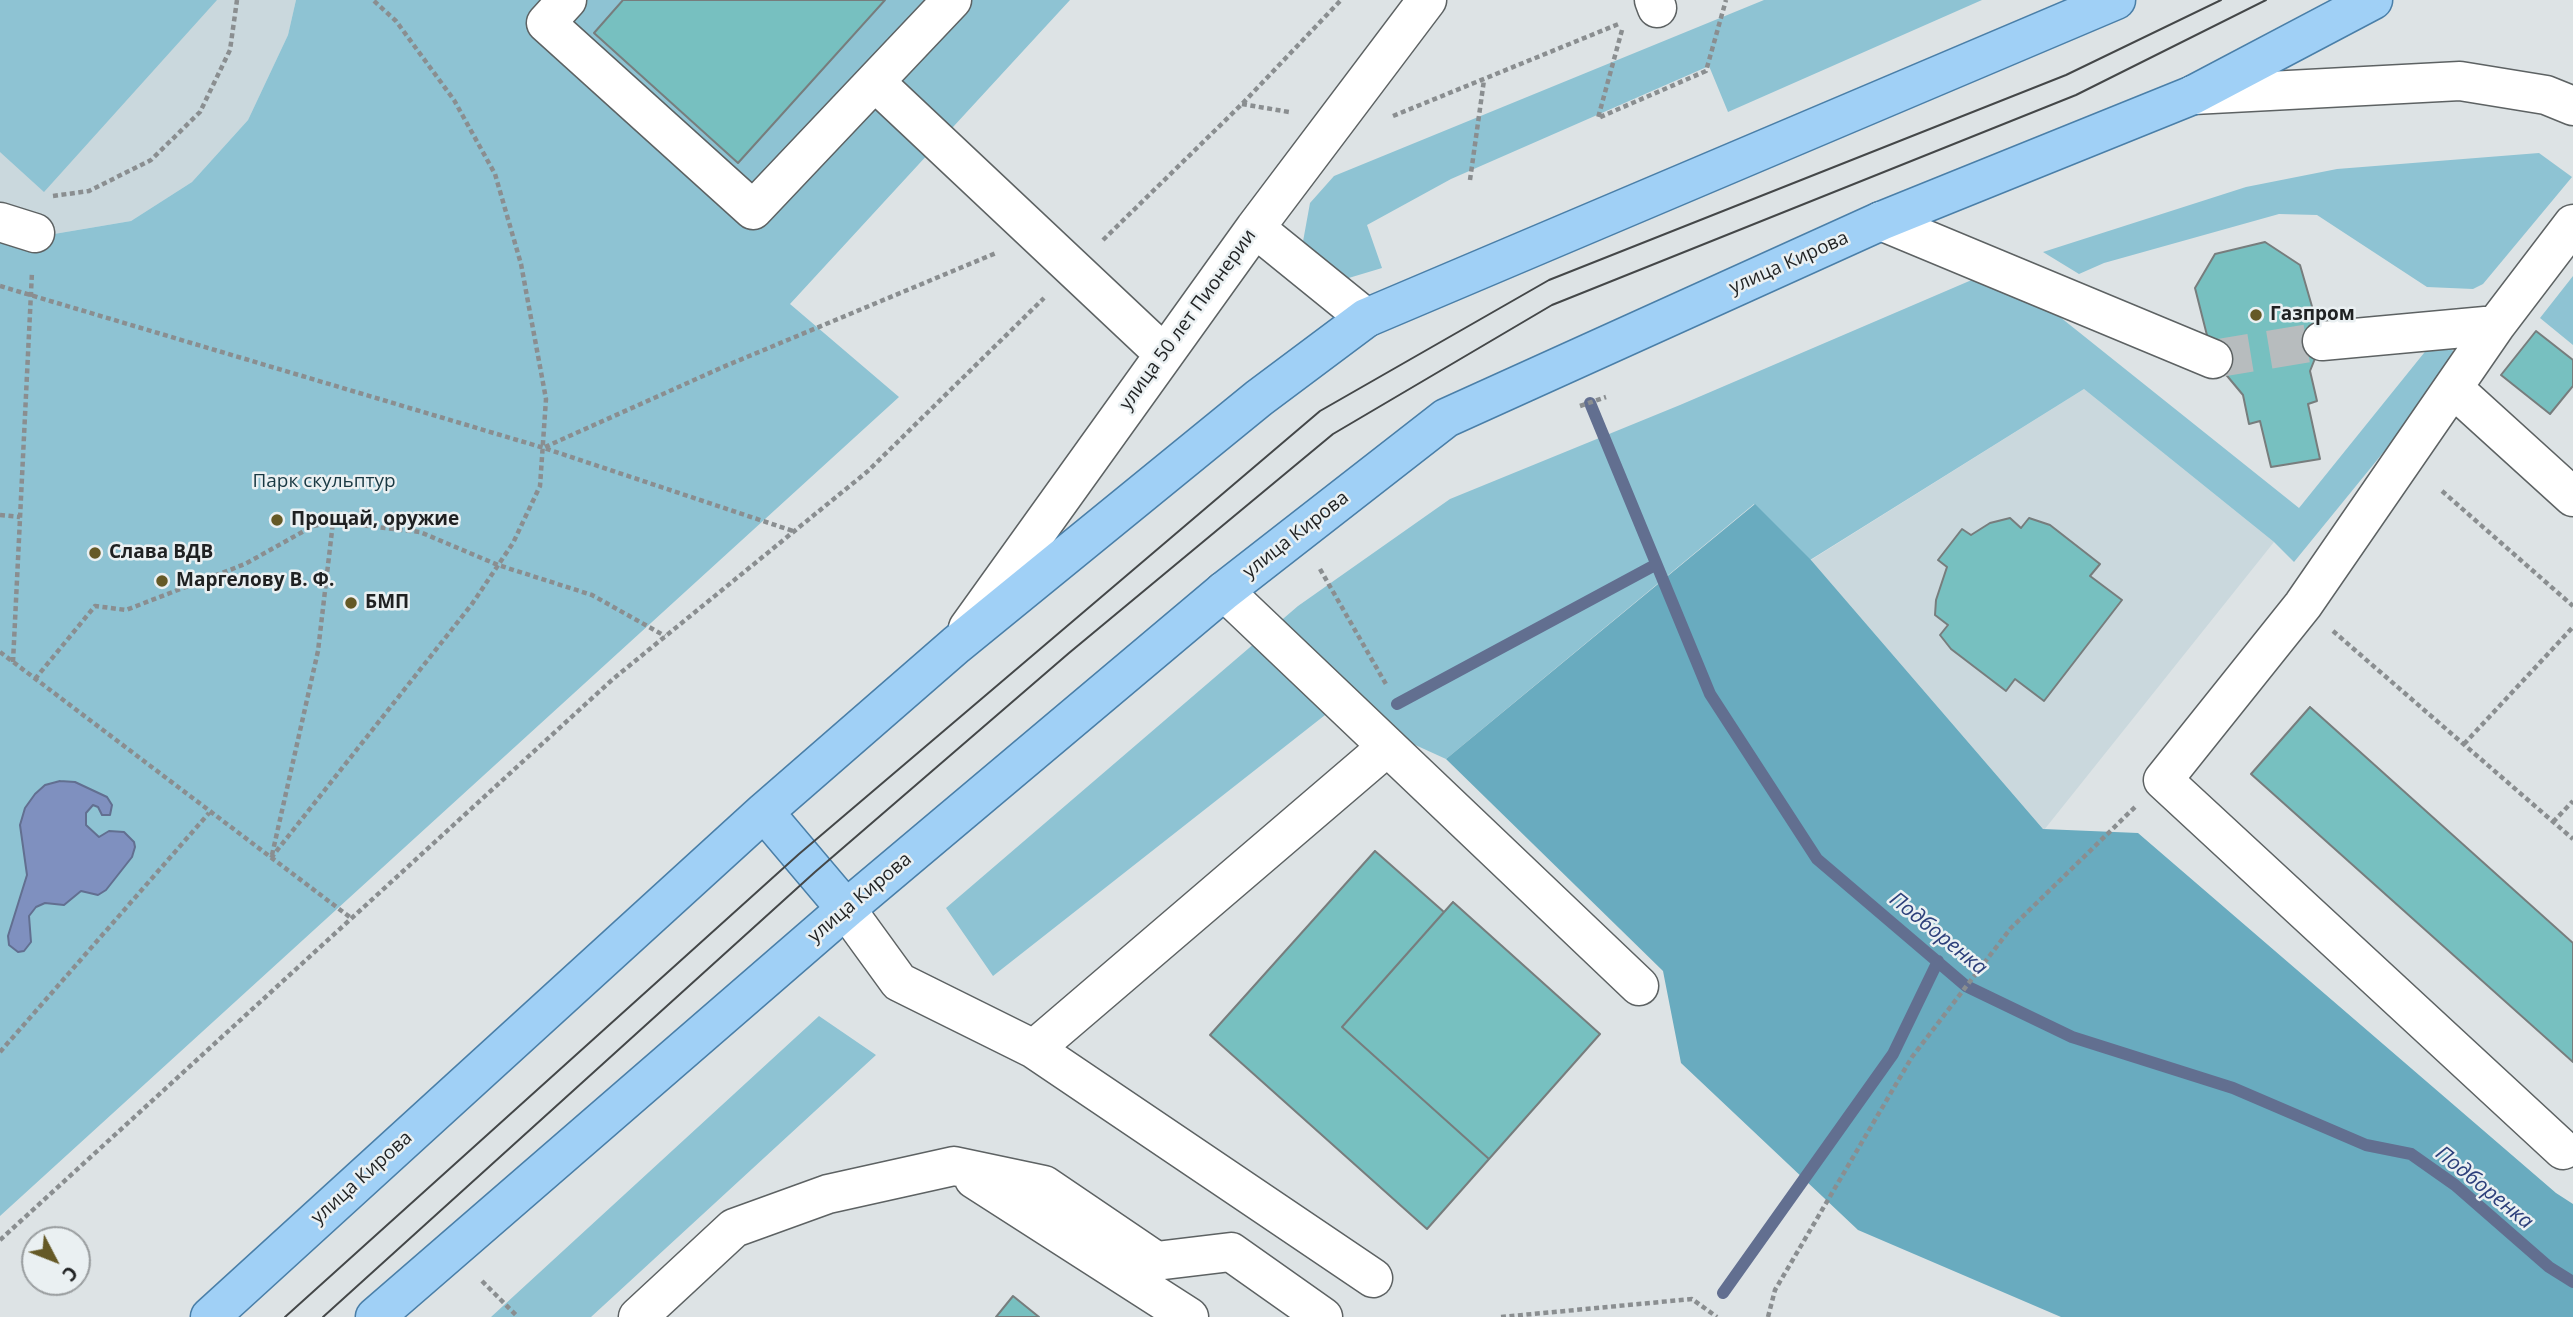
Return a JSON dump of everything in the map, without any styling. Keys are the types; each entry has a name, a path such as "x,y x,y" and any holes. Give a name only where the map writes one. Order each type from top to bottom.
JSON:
{"main road":[{"name":"улица Кирова","path":"210,1317 764,812 956,645 1259,398 1366,318 2116,0"},
{"name":"улица Кирова","path":"375,1317 846,909 1224,591 1446,418 1881,221 2193,95 2374,0"},
{"path":"764,812 846,909"}],"street":[{"path":"567,0 546,23 753,210 952,0"},
{"name":"улица 50 лет Пионерии","path":"956,645 1255,228 1427,0"},
{"path":"2193,95 2460,81 2546,95 2573,106"},
{"path":"876,83 1164,354"},
{"path":"1881,221 2213,359"},
{"path":"2563,1150 2163,780 2303,605 2496,325 2573,224"},
{"path":"1255,228 1366,318"},
{"path":"2322,341 2496,325"},
{"path":"2453,388 2573,497"},
{"path":"1224,591 1639,986"},
{"path":"1034,1049 1387,747"},
{"path":"846,909 899,982 1034,1049 1373,1278"},
{"path":"638,1317 734,1228 828,1194 954,1166 1044,1185 1156,1261 1231,1252 1322,1317"},
{"path":"954,1166 1189,1317"}],"path":[{"path":"13,662 30,295 18,227 38,198 89,191 150,160 200,112 230,50 237,0"},
{"path":"271,858 472,604 513,543 540,486 546,399 521,264 495,174 454,100 396,21 373,0"},
{"path":"0,1240 612,679 868,471 1242,104 1341,0"},
{"path":"1387,119 1624,22 1598,118 1706,71 1726,0"},
{"path":"1470,180 1484,79"},
{"path":"544,448 723,367 1036,236"},
{"path":"0,286 544,448 793,531"},
{"path":"1573,409 1606,397"},
{"path":"2442,491 2573,606"},
{"path":"0,515 20,517"},
{"path":"35,679 95,606 126,610 245,564 313,526 333,522 420,533 498,565 592,595 665,636"},
{"path":"271,858 318,651 333,522"},
{"path":"1319,568 1390,692"},
{"path":"2303,605 2573,839"},
{"path":"2464,745 2573,627"},
{"path":"0,652 351,918"},
{"path":"1769,1317 1776,1290 1912,1057 2011,928 2163,780"},
{"path":"2553,822 2573,801"},
{"path":"0,1052 209,813"},
{"path":"482,1281 519,1317"},
{"path":"1501,1317 1692,1299 1717,1317"}],"shaded area":[{"path":"0,0 296,0 288,35 248,120 192,182 131,221 54,234 0,215"},
{"path":"2084,389 2274,542 2044,830 1811,560"},
{"path":"1755,504 1811,560 2043,829 2138,833 2556,1193 2573,1204 2573,1317 2061,1317 1858,1230 1681,1063 1663,971 1446,759"},
{"path":"60,781 75,782 107,797 112,805 110,815 102,815 98,807 93,805 86,813 86,825 99,837 109,831 124,832 134,842 135,847 132,857 106,890 98,895 81,891 64,905 45,903 36,907 29,916 31,942 24,951 18,952 9,945 8,936 27,875 20,825 25,808 35,794 45,785"}],"green space":[{"path":"0,0 217,0 44,192 0,152"},
{"name":"Парк скульптур","path":"296,0 1070,0 790,304 899,397 0,1216 0,215 54,234 131,221 192,182 248,120 288,35"},
{"path":"1764,0 1982,0 1728,112 1709,66 1451,179 1367,225 1382,268 1342,280 1302,247 1310,203 1334,176"},
{"path":"2539,153 2572,177 2483,284 2473,289 2427,287 2317,215 2279,214 2104,263 2079,274 2043,252 2246,187 2337,169"},
{"path":"1981,276 2045,305 2299,508 2428,348 2444,341 2456,354 2448,373 2294,562 2274,542 2084,389 1810,560 1754,504 1446,759 1334,708 993,976 946,908 1298,606 1450,499 1680,405"},
{"path":"2573,276 2573,345 2540,318"},
{"path":"819,1016 876,1055 591,1317 491,1317"}],"building":[{"path":"623,0 885,0 738,163 594,33"},
{"path":"2265,242 2300,265 2322,341 2310,371 2317,401 2308,404 2320,459 2271,467 2260,421 2249,424 2243,395 2213,359 2195,288 2215,254"},
{"path":"2536,331 2573,360 2573,386 2550,414 2501,375"},
{"path":"2010,518 2021,528 2029,518 2050,525 2100,564 2090,576 2122,600 2044,701 2015,679 2006,691 1951,649 1940,635 1948,625 1935,615 1936,600 1947,567 1938,560 1962,529 1971,535 1990,523"},
{"path":"2310,707 2573,943 2573,1062 2251,774"},
{"path":"1375,851 1444,912 1342,1027 1489,1159 1427,1229 1210,1035"},
{"path":"1453,902 1600,1034 1489,1159 1342,1027"},
{"path":"1013,1296 1039,1317 996,1317"}],"waterway":[{"name":"Подборенка","path":"1590,403 1710,694 1817,859 1966,986 2072,1037 2233,1088 2366,1145 2411,1154 2455,1185 2549,1267 2573,1282"},
{"path":"1397,704 1655,565"},
{"path":"1723,1293 1893,1054 1938,961"}],"tunnel":[{"path":"2213,359 2322,341"}],"tram line":[{"path":"285,1317 799,854 1320,411 1549,280 2066,75 2221,0"},
{"path":"323,1317 815,872 1069,653 1333,434 1552,305 2076,95 2266,0"}],"place":[{"name":"Газпром","path":"2256,315"},
{"name":"Прощай, оружие","path":"277,520"},
{"name":"Слава ВДВ","path":"95,553"},
{"name":"Маргелову В. Ф.","path":"162,581"},
{"name":"БМП","path":"351,603"}]}
